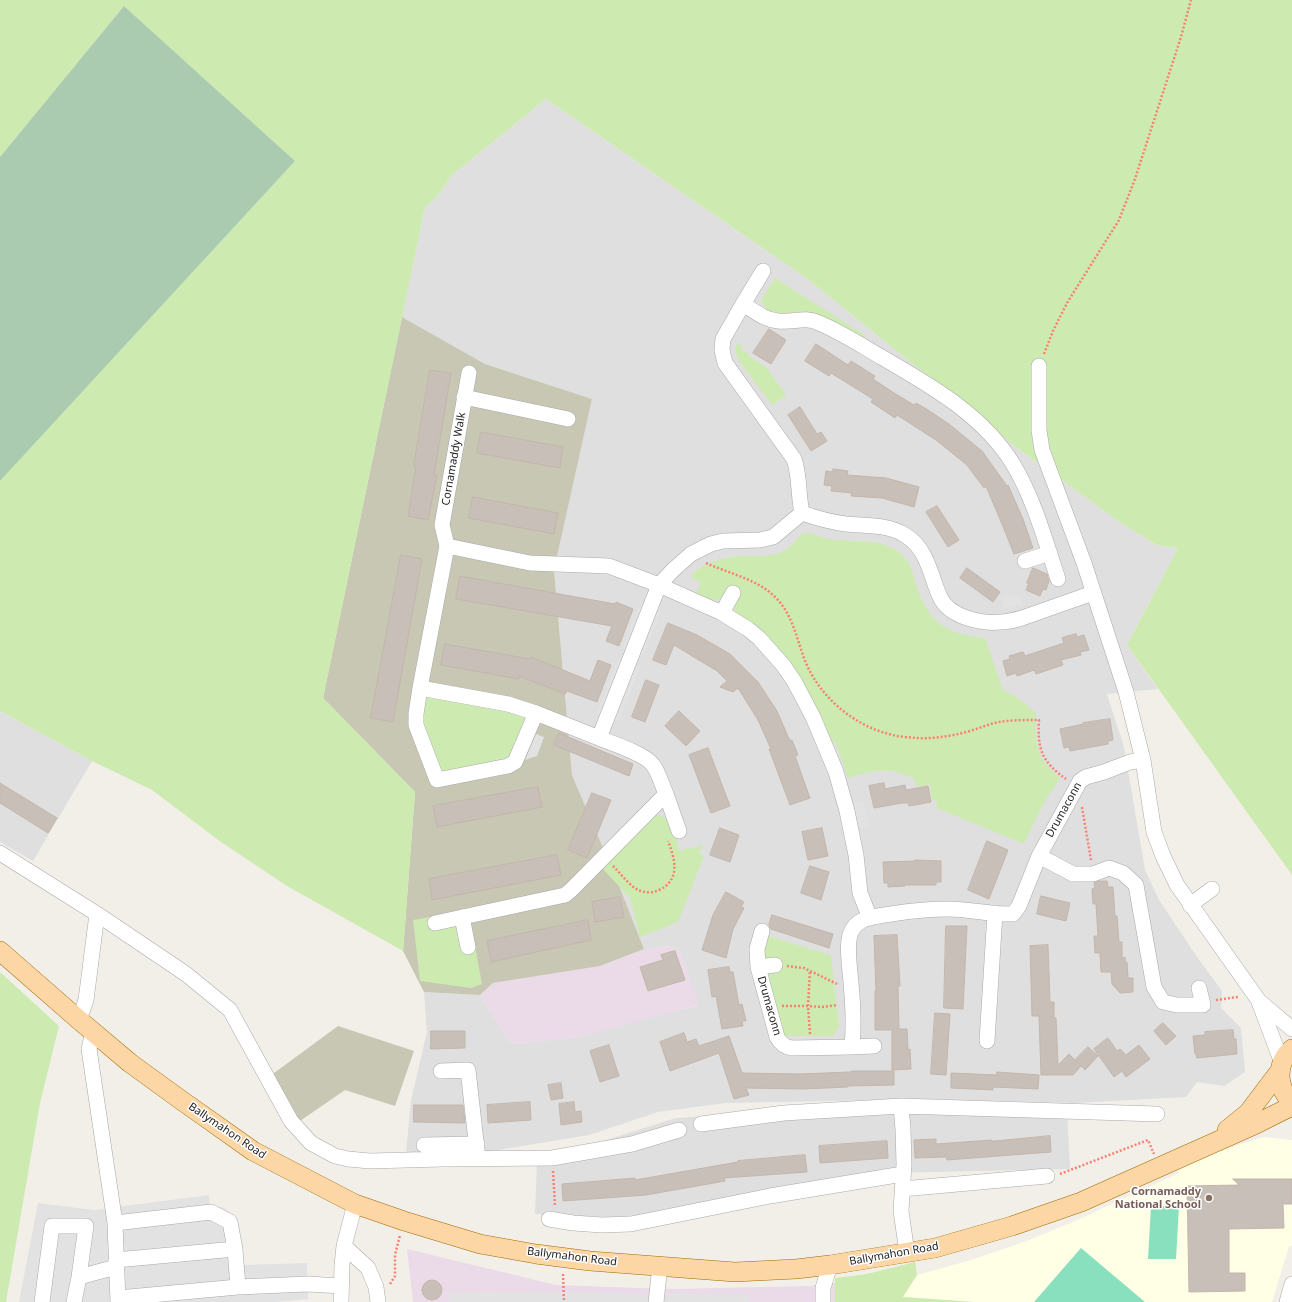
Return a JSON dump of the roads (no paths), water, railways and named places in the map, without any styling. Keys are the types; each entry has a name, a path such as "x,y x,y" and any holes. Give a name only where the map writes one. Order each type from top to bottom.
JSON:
{"main road":[{"name":"Ballymahon Road","path":"0,951 130,1063 253,1151 355,1204 404,1221 480,1244 590,1261 735,1272 796,1269 830,1265 935,1248 1012,1226 1081,1202 1256,1124 1292,1106"},
{"name":"Ballymahon Road","path":"1213,1142 1248,1113 1284,1061"},
{"path":"1284,1061 1280,1081 1282,1090 1292,1102"}],"street":[{"path":"763,271 723,339 723,357 733,375 794,459 798,472 802,513"},
{"path":"743,304 765,318 772,320 786,322 808,319 814,320 909,373 974,418 990,432 1001,446 1023,482 1050,553 1058,579"},
{"path":"1039,366 1039,430 1042,450 1093,593 1126,692 1143,760 1154,832 1169,870 1190,904 1254,995 1284,1061"},
{"name":"Cornamaddy Walk","path":"469,373 442,525 447,546 416,714 416,725 432,782 508,766 515,762 536,713"},
{"path":"464,397 568,419"},
{"path":"599,738 659,586 680,562 701,548 723,541 768,539 779,534 802,513"},
{"path":"802,513 824,520 890,528 905,535 917,545 926,558 943,603 954,613 970,619 990,622 1010,621 1093,593"},
{"path":"447,546 530,563 609,566 722,613 748,629 768,648 794,682 813,717 842,790 856,855 860,893 870,918"},
{"path":"1025,561 1050,553"},
{"path":"722,613 733,593"},
{"path":"420,688 508,704 536,713 599,738 651,762 666,794 673,834"},
{"name":"Drumaconn","path":"852,1047 853,1003 848,942 856,924 860,920 912,911 942,909 1013,914 1022,899 1039,856 1080,781 1086,777 1130,762 1143,760"},
{"path":"436,923 565,894 571,890 666,794"},
{"path":"0,853 97,914 186,974 230,1010 291,1121 311,1143 335,1156 354,1160 477,1151"},
{"path":"1039,856 1073,874 1093,874 1108,868 1123,873 1136,886 1154,987 1163,1002 1177,1006 1203,1005 1199,988"},
{"path":"1190,904 1212,889"},
{"path":"988,1040 995,913"},
{"path":"79,1020 86,1000 97,914"},
{"path":"462,918 468,947"},
{"name":"Drumaconn","path":"762,931 757,949 758,967 777,1037 780,1042 788,1048 874,1046"},
{"name":"Drumaconn","path":"758,967 775,965"},
{"path":"1254,995 1292,1029"},
{"path":"93,1032 88,1049 115,1223 118,1300 238,1287 308,1284 341,1286"},
{"path":"441,1071 468,1070 477,1151"},
{"path":"701,1124 784,1114 901,1106 1157,1114"},
{"path":"901,1106 904,1129 901,1211 907,1253"},
{"path":"424,1145 552,1158 632,1144 679,1130"},
{"path":"552,1220 602,1225 632,1224 770,1196 902,1182 1047,1176"},
{"path":"341,1302 344,1246 355,1204"},
{"path":"115,1223 212,1212 230,1222 235,1249 238,1287"},
{"path":"42,1302 52,1226 86,1226 80,1277 74,1302"},
{"path":"344,1246 368,1268 376,1287 378,1302"},
{"path":"80,1277 116,1264 235,1249"},
{"path":"823,1302 823,1288 830,1265"},
{"path":"656,1302 660,1266"},
{"path":"1287,1302 1292,1284"}],"place":[{"name":"Cornamaddy National School","path":"1209,1198"}]}
